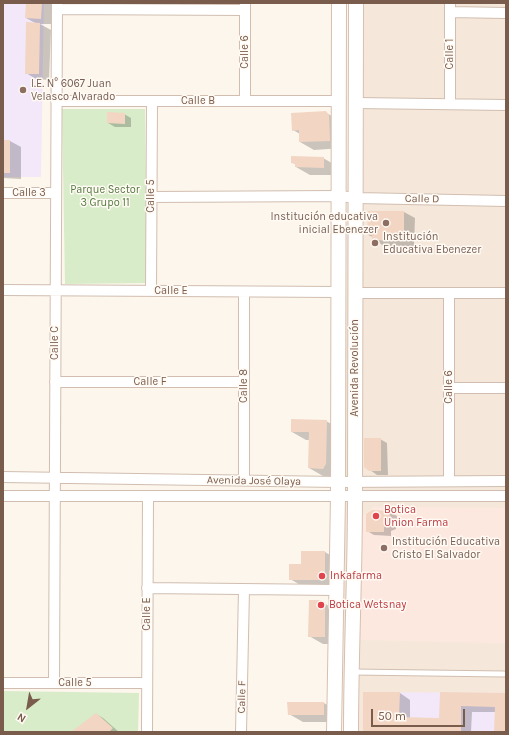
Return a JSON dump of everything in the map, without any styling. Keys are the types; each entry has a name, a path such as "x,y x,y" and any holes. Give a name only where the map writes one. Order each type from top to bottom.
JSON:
{"street":[{"name":"Avenida Revolución","path":"334,732 338,489 339,3"},
{"name":"Avenida Revolución","path":"351,732 355,489 357,198 356,3"},
{"path":"57,6 245,7"},
{"name":"Calle C","path":"54,683 57,6"},
{"name":"Calle 6","path":"245,7 245,101"},
{"path":"450,8 506,13"},
{"name":"Calle 1","path":"450,8 450,104"},
{"name":"Calle B","path":"56,101 339,101"},
{"name":"Calle 5","path":"151,291 152,101"},
{"path":"356,103 506,105"},
{"name":"Calle 3","path":"3,193 56,193"},
{"path":"152,197 339,196"},
{"name":"Calle D","path":"339,196 357,198 506,200"},
{"name":"Calle E","path":"3,290 338,292"},
{"name":"Calle 8","path":"244,292 244,481"},
{"path":"356,293 506,294"},
{"name":"Calle 6","path":"449,293 449,481"},
{"name":"Calle F","path":"55,382 244,382"},
{"path":"449,388 506,388"},
{"name":"Avenida José Olaya","path":"3,477 244,481 338,489"},
{"name":"Avenida José Olaya","path":"355,489 449,481 506,481"},
{"name":"Avenida José Olaya","path":"3,496 148,496 355,489 506,496"},
{"name":"Calle E","path":"147,732 148,496"},
{"path":"147,588 336,590"},
{"name":"Calle F","path":"241,732 244,589"},
{"name":"Calle 5","path":"3,683 147,683"}],"lane":[{"path":"351,672 504,674"}],"shaded area":[{"name":"I.E. N° 6067 Juan Velasco Alvarado","path":"3,3 44,3 41,177 3,177"},
{"path":"349,3 506,3 506,732 343,732"},
{"path":"373,507 506,508 506,643 360,640 362,517"},
{"path":"363,692 506,693 506,732 363,732"}],"green space":[{"name":"Parque Sector 3 Grupo 11","path":"62,109 145,109 147,283 65,284"},
{"path":"3,691 139,693 138,732 3,732"}],"building":[{"path":"26,3 42,3 41,19 25,18"},
{"path":"26,22 40,23 39,74 25,74"},
{"path":"326,111 329,115 330,141 299,142 299,130 292,131 291,113"},
{"path":"107,112 125,113 125,124 107,123"},
{"path":"3,140 10,140 10,173 3,173"},
{"path":"291,156 324,157 324,168 295,167 295,164 291,163"},
{"name":"Institución educativa inicial Ebenezer","path":"368,211 404,211 404,241 372,240 372,235 367,235"},
{"path":"291,419 327,420 326,464 323,469 308,468 309,432 291,432"},
{"path":"364,438 381,438 381,471 369,471 364,467"},
{"path":"372,510 390,511 389,525 384,527 384,532 366,532 366,514"},
{"path":"301,551 325,551 325,576 321,580 289,580 289,564 301,564"},
{"path":"309,600 321,600 325,607 325,637 308,637"},
{"path":"363,692 400,692 399,717 439,718 440,692 506,693 506,732 494,732 495,707 461,706 461,732 363,732"},
{"path":"287,702 324,702 324,715 288,715"},
{"path":"96,713 113,728 109,732 71,732"}],"place":[{"name":"I.E. N° 6067 Juan Velasco Alvarado","path":"23,90"},
{"name":"Institución educativa inicial Ebenezer","path":"386,223"},
{"name":"Institución Educativa Ebenezer","path":"375,243"},
{"name":"Botica Union Farma","path":"376,516"},
{"name":"Institución Educativa Cristo El Salvador","path":"384,548"},
{"name":"Inkafarma","path":"322,576"},
{"name":"Botica Wetsnay","path":"321,605"}]}
